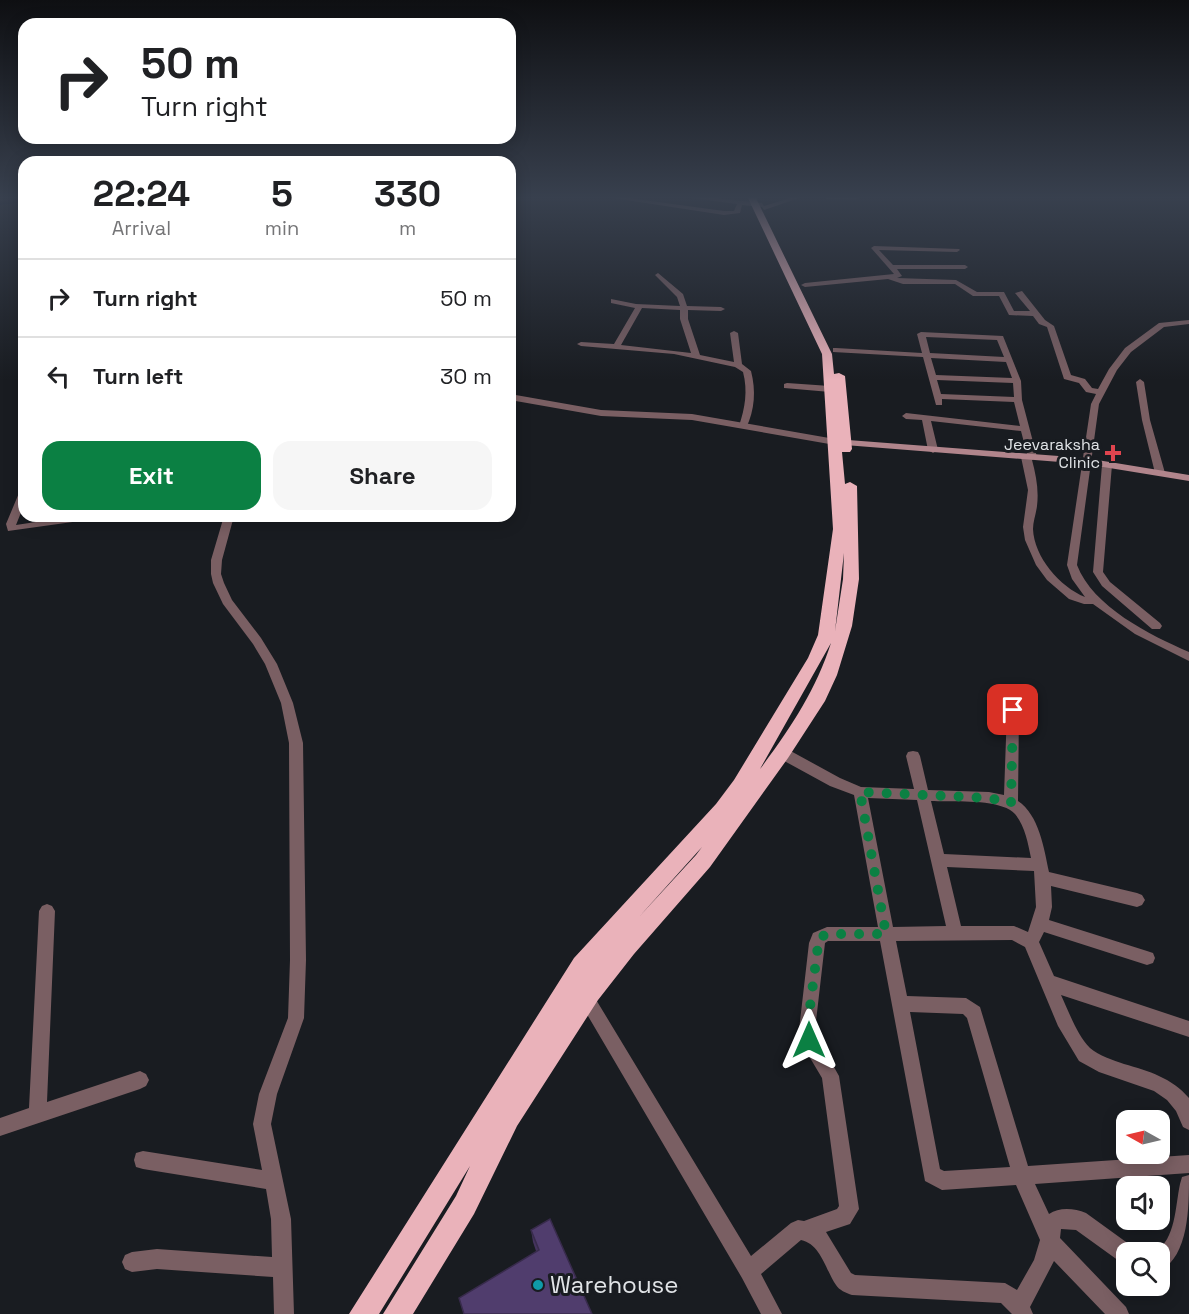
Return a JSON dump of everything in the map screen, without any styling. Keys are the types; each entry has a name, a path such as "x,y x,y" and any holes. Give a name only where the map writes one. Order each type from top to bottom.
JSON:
{"highway":[{"path":"782,257 827,354 830,389 840,443"},
{"path":"397,1314 465,1205 508,1117 586,999 626,947 703,861 782,753 829,675 840,529 840,443 836,350 805,285 788,257"},
{"path":"363,1314 582,965 723,810 741,785 816,658 833,637"}],"main road":[{"path":"840,443 1095,463 1189,478"}],"street":[{"path":"881,257 897,273 964,271 891,267"},
{"path":"805,285 890,279 899,276 897,273"},
{"path":"658,275 680,296 684,308 684,319 696,356"},
{"path":"890,279 903,282 956,282 974,293 1002,295 1012,313 1036,314"},
{"path":"1019,293 1036,314 1050,326 1067,377 1082,381 1089,390 1101,393"},
{"path":"614,301 638,306 722,309"},
{"path":"617,346 639,309 638,306"},
{"path":"1156,626 1106,584 1098,572 1095,404 1113,369 1128,350 1162,325 1189,322"},
{"path":"734,333 738,365"},
{"path":"1018,400 938,399 921,334 1000,338 1017,381 1018,400 1026,429 1034,491 1028,529 1031,546 1044,567 1073,598 1085,601 1095,600"},
{"path":"581,344 696,356 738,365 747,371 750,393 750,409 743,426"},
{"path":"836,350 1010,360"},
{"path":"932,377 1017,381"},
{"path":"1140,382 1146,420 1160,473"},
{"path":"787,386 830,389"},
{"path":"516,398 601,413 692,417 840,443"},
{"path":"906,416 1026,429"},
{"path":"926,418 933,450"},
{"path":"1095,463 1072,565 1073,574 1080,586 1095,600 1164,647 1189,657"},
{"path":"18,507 12,529 56,522"},
{"path":"228,522 216,573 236,615 257,641 284,695 294,722 296,743 298,960 296,1018 268,1094 262,1124 281,1219 284,1314"},
{"path":"1011,803 1013,710"},
{"path":"782,753 835,782 860,792 989,798 1011,803 1027,820 1040,871 1044,909 1031,942"},
{"path":"913,756 920,794 955,933"},
{"path":"860,792 932,1174 942,1181 1189,1164"},
{"path":"937,860 1040,871 1137,900"},
{"path":"38,1114 47,911"},
{"path":"1040,924 1147,958"},
{"path":"749,1271 798,1230 808,1229 843,1217 849,1209 830,1076 809,1040 807,1030 817,943 819,938 827,934 1014,933 1031,942 1078,1047 1086,1055 1184,1095 1189,1121"},
{"path":"1050,983 1189,1029"},
{"path":"586,999 749,1271 765,1309"},
{"path":"900,1004 966,1006 974,1013 1022,1176 1052,1244 1119,1314"},
{"path":"0,1127 140,1080"},
{"path":"143,1160 273,1181"},
{"path":"1170,1255 1176,1245 1189,1184"},
{"path":"808,1229 817,1234 844,1280 852,1285 1005,1293 1021,1310 1052,1244 1052,1225 1058,1219 1078,1220 1116,1247"},
{"path":"132,1262 158,1259 283,1268"}],"building":[{"name":"Warehouse","path":"550,1219 592,1314 464,1314 459,1298 539,1250 531,1230"}],"place":[{"name":"Jeevaraksha Clinic","path":"1113,453"},
{"name":"Warehouse","path":"538,1285"}],"route":[{"path":"809,1040 807,1030 819,938 827,934 886,934 860,792 989,798 1011,803 1013,710"}]}
